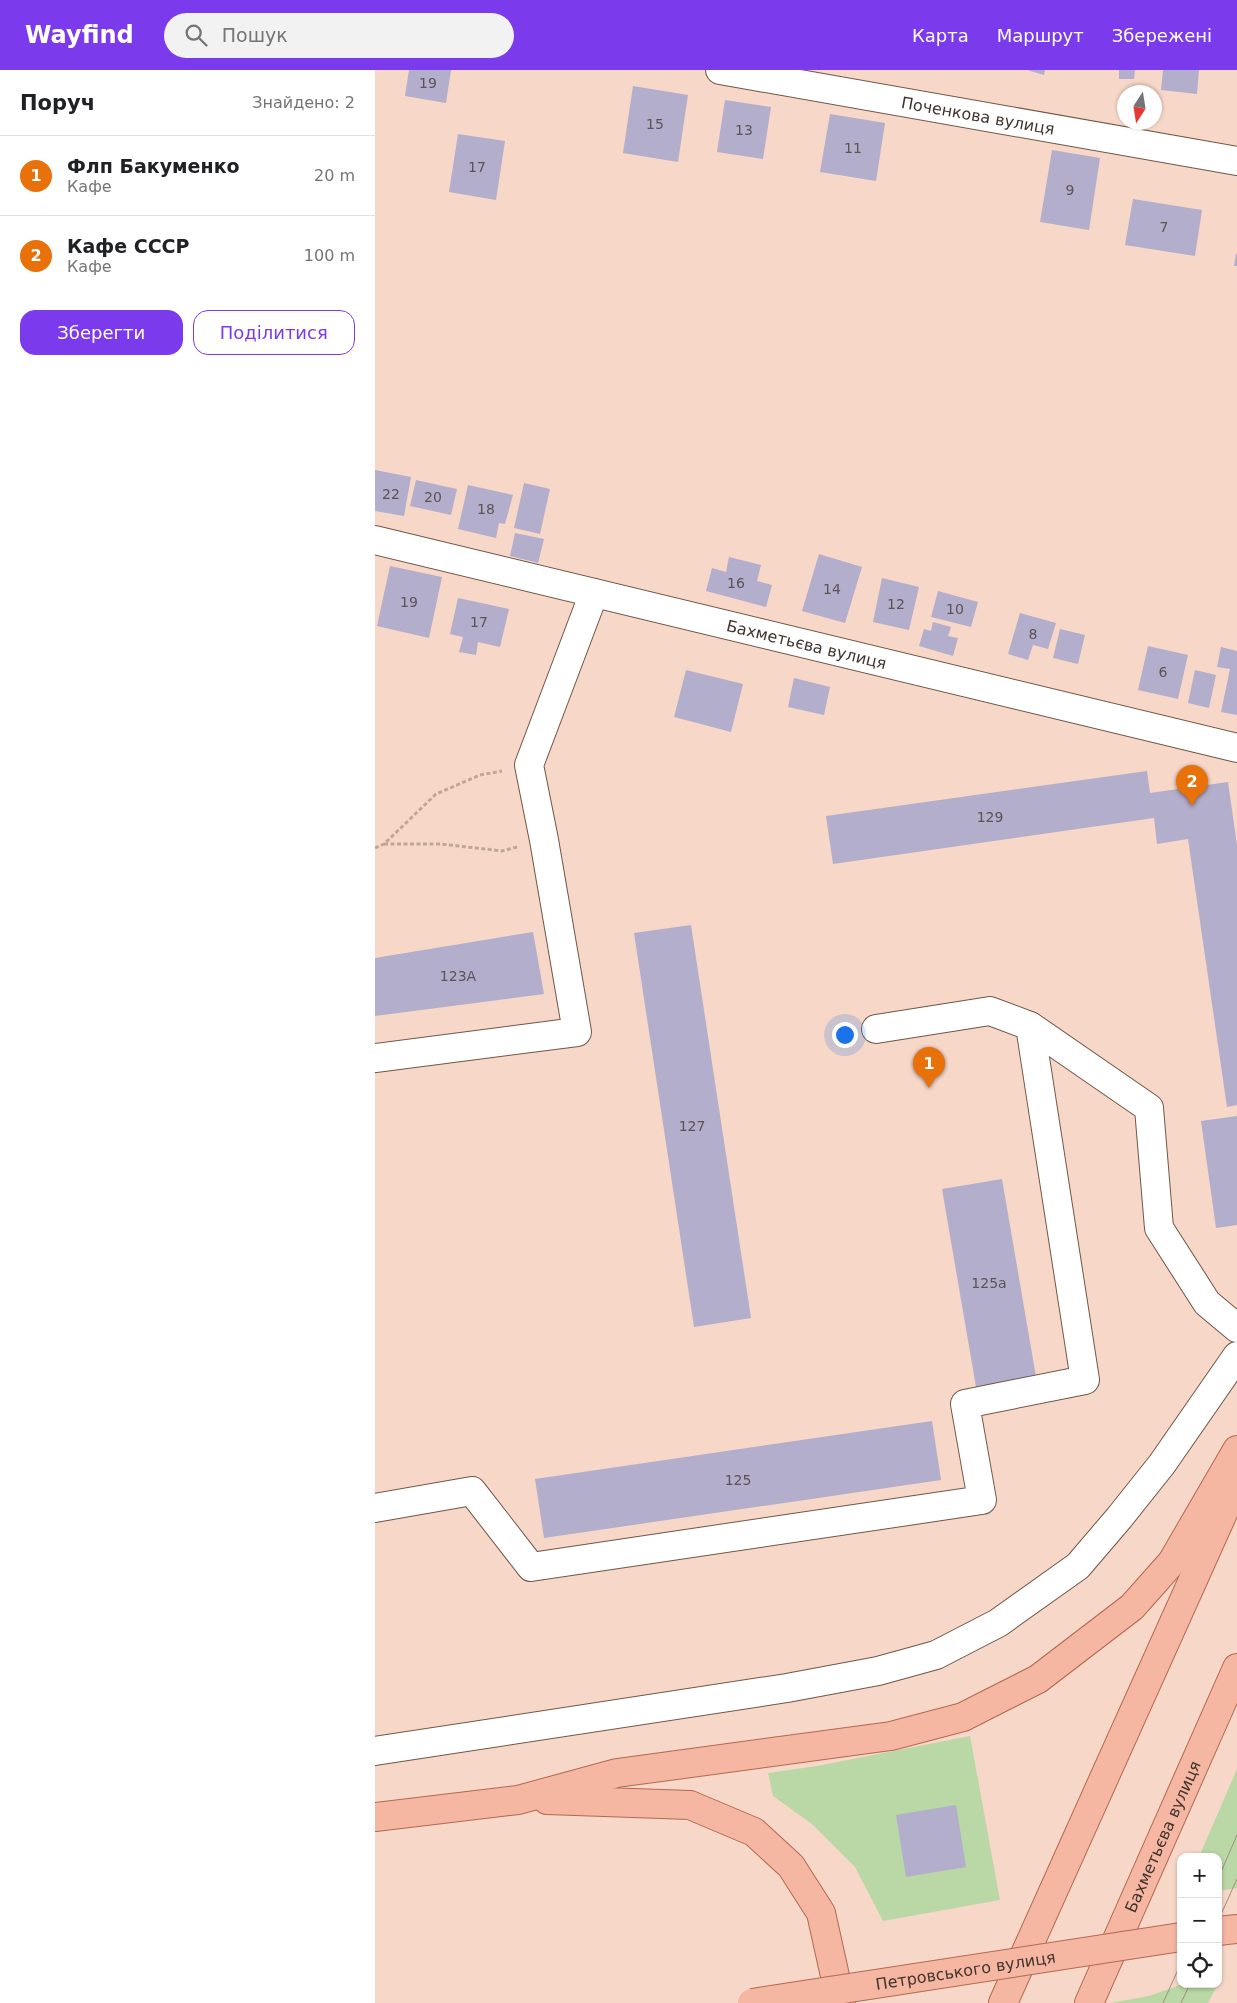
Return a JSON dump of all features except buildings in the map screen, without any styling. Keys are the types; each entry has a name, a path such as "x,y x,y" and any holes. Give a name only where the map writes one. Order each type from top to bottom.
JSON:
{"main road":[{"path":"518,1800 617,1773 891,1736 963,1718 1038,1679 1132,1606 1172,1562 1237,1450"},
{"path":"1003,2003 1237,1482"},
{"name":"Бахметьєва вулиця","path":"1089,2003 1237,1668"},
{"path":"375,1817 518,1800 689,1805 754,1832 791,1866 821,1913 841,2003"},
{"path":"1222,1930 1237,1928"},
{"name":"Петровського вулиця","path":"752,2003 1177,1938"}],"street":[{"name":"Поченкова вулиця","path":"720,70 1237,161"},
{"name":"Бахметьєва вулиця","path":"375,540 1237,748"},
{"path":"375,1058 577,1032 545,840 529,765 593,592"},
{"path":"876,1029 990,1011 1031,1026 1149,1108 1159,1228 1207,1303 1237,1328"},
{"path":"375,1508 472,1491 531,1567 982,1500 965,1404 1085,1380 1031,1026"},
{"path":"375,1751 787,1688 878,1671 936,1655 998,1623 1078,1566 1162,1464 1237,1356"}],"path":[{"path":"375,848 384,844 437,794 480,775 529,765"},
{"path":"384,844 441,844 502,851 545,840"}],"green space":[{"path":"970,1736 1000,1900 883,1921 855,1867 812,1824 773,1796 768,1773 817,1766"},
{"path":"1237,1769 1237,1888 1222,1890 1222,1853 1201,1853"},
{"path":"1177,1986 1177,1988 1216,1988 1208,2003 1110,2003 1149,1996"}],"tram line":[{"path":"1222,1870 1237,1835"},
{"path":"1222,1912 1237,1879"},
{"path":"1163,2003 1177,1972"},
{"path":"1181,2003 1188,1988"}],"place":[{"name":"Кафе СССР","path":"1192,806"},
{"name":"Флп Бакуменко","path":"929,1088"}]}
